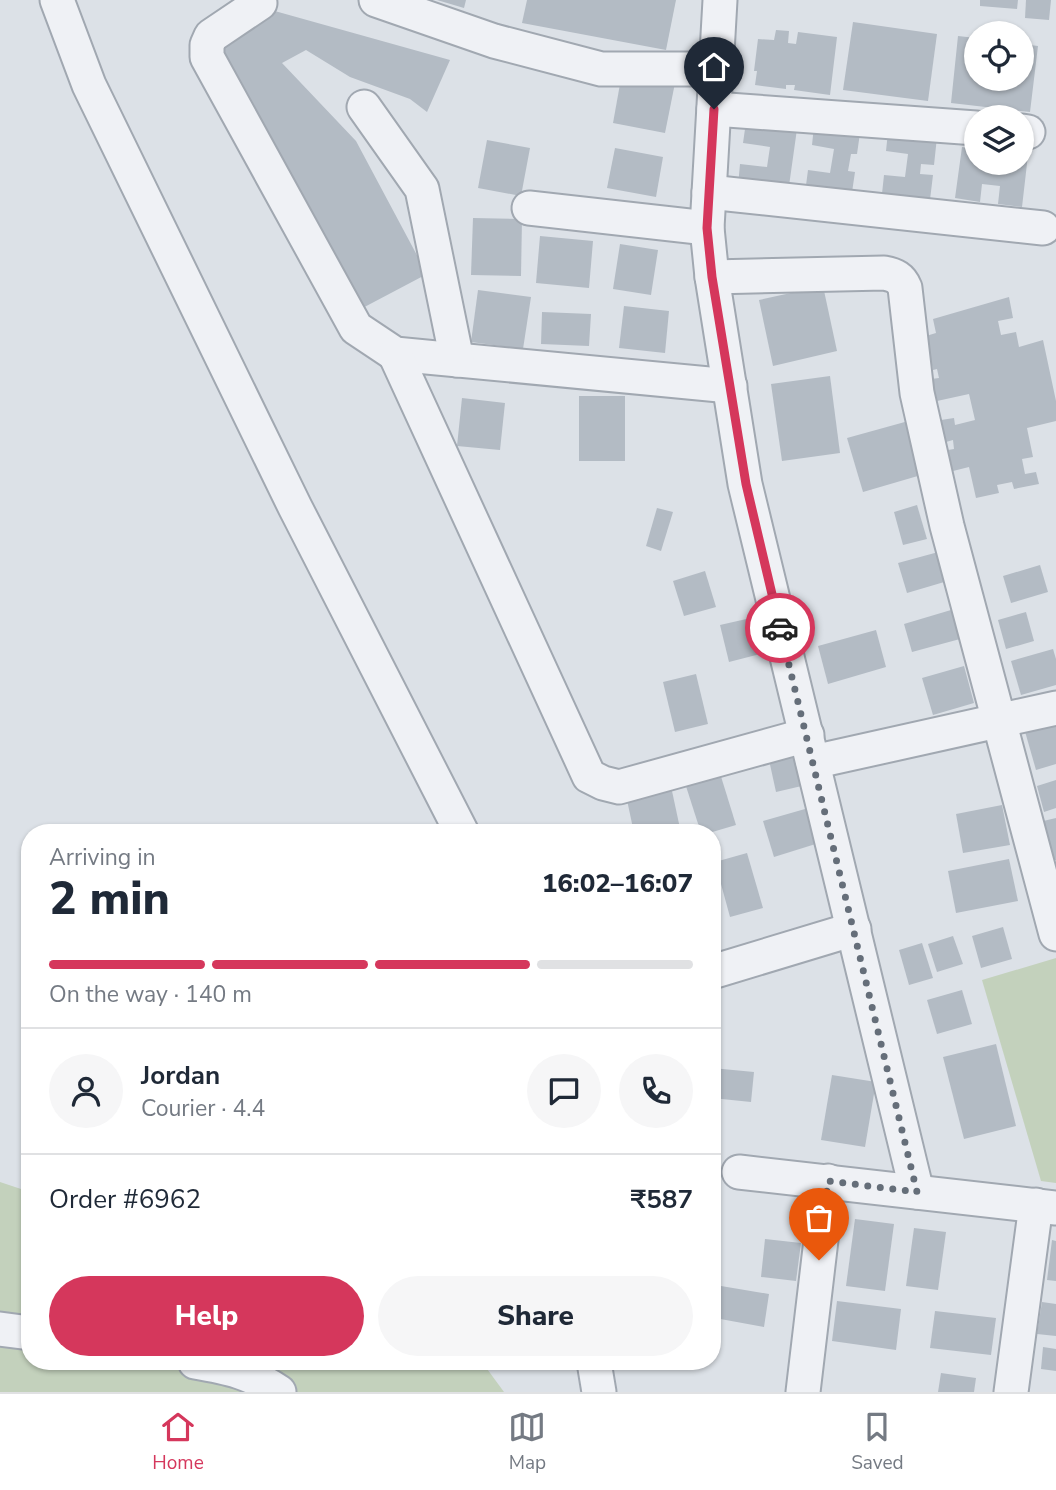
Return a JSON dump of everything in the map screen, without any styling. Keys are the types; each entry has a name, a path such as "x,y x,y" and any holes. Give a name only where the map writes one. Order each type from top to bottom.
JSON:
{"street":[{"path":"57,0 89,85 119,147 295,507 457,824"},
{"path":"376,0 494,41 601,69 716,69"},
{"path":"720,0 707,228 712,277 746,484 917,1192"},
{"path":"260,3 211,36 206,45 207,57 356,328 394,354 730,386"},
{"path":"364,107 422,189 457,360"},
{"path":"714,109 964,127"},
{"path":"709,192 1043,228"},
{"path":"529,208 707,228"},
{"path":"712,277 884,273 892,274 902,282 905,288 917,393 947,526 1056,934"},
{"path":"394,354 589,776 619,787 810,748 1000,722 1056,708"},
{"path":"721,969 854,929"},
{"path":"739,1172 1046,1206 1011,1392"},
{"path":"803,1392 828,1181"},
{"path":"0,1329 21,1332"},
{"path":"236,1370 255,1377 279,1392"},
{"path":"595,1370 599,1392"}],"green space":[{"path":"1056,958 1056,1183 1041,1181 982,980"},
{"path":"0,1182 21,1189 21,1370 488,1370 504,1392 0,1392"}],"building":[{"path":"437,0 466,0 464,8"},
{"path":"527,0 676,0 666,50 522,23"},
{"path":"980,0 1018,0 1017,9 980,6"},
{"path":"1026,0 1051,0 1049,20 1025,18"},
{"path":"264,8 450,60 427,112 410,99 350,77 306,50 282,63 356,141 427,274 355,312 213,42"},
{"path":"853,22 937,34 928,101 843,90"},
{"path":"776,30 789,31 788,43 796,44 798,32 837,37 830,95 794,90 795,85 786,85 786,89 755,85 758,39 774,40"},
{"path":"958,36 964,37 964,91 1033,91 1031,105 951,103"},
{"path":"1034,46 1038,46 1034,79"},
{"path":"622,73 675,83 665,133 613,123"},
{"path":"746,122 797,129 788,193 738,186 740,164 767,167 770,147 743,143"},
{"path":"814,126 860,133 857,154 851,154 848,171 855,172 851,199 805,193 808,170 830,173 834,149 812,145"},
{"path":"888,132 937,137 934,165 921,164 920,174 933,175 929,208 881,203 884,175 905,177 908,154 886,151"},
{"path":"487,140 530,148 521,196 478,188"},
{"path":"962,147 964,175 1026,175 1022,207 998,204 1000,186 982,184 980,202 955,198"},
{"path":"615,148 663,157 656,197 607,188"},
{"path":"473,218 522,219 521,276 471,275"},
{"path":"540,236 593,241 589,288 536,283"},
{"path":"620,244 658,250 651,295 613,289"},
{"path":"823,286 837,351 773,366 759,300"},
{"path":"478,290 531,297 523,349 471,342"},
{"path":"1009,297 1013,318 998,321 1001,335 1016,332 1019,347 1043,340 1056,401 1056,421 1027,428 1033,457 1022,459 1025,474 1036,472 1039,484 1014,489 1012,482 997,485 999,493 976,498 969,467 953,471 948,450 954,449 953,440 946,442 941,420 954,418 955,425 975,420 969,394 937,401 931,379 939,378 937,369 933,370 926,336 936,333 933,319"},
{"path":"624,306 669,311 665,353 619,348"},
{"path":"542,312 591,314 589,346 541,344"},
{"path":"830,376 840,453 782,461 771,384"},
{"path":"579,396 625,396 625,461 579,461"},
{"path":"462,398 505,403 500,450 457,446"},
{"path":"912,420 928,473 863,492 847,438"},
{"path":"917,505 927,539 903,545 894,512"},
{"path":"657,508 673,512 661,551 646,546"},
{"path":"942,551 951,580 907,593 898,563"},
{"path":"1040,565 1048,592 1011,603 1003,576"},
{"path":"705,571 716,607 684,616 673,581"},
{"path":"951,610 960,639 912,652 904,624"},
{"path":"1026,612 1034,641 1006,649 998,620"},
{"path":"764,615 772,651 729,662 720,625"},
{"path":"876,630 886,667 828,684 818,646"},
{"path":"1053,649 1056,659 1056,685 1021,695 1011,661"},
{"path":"964,666 974,703 933,715 922,678"},
{"path":"696,674 708,724 675,732 663,682"},
{"path":"1056,719 1056,764 1036,770 1024,728"},
{"path":"799,753 806,785 776,792 769,760"},
{"path":"719,770 736,825 721,829 721,824 698,824 684,780"},
{"path":"1056,780 1056,808 1044,812 1037,786"},
{"path":"672,791 679,824 632,824 627,800"},
{"path":"1002,805 1010,845 963,853 956,814"},
{"path":"812,807 822,842 774,857 763,821"},
{"path":"1056,818 1056,860 1050,861 1039,822"},
{"path":"747,853 763,908 730,917 721,884 721,860"},
{"path":"1009,859 1018,901 956,913 948,871"},
{"path":"1003,927 1012,959 981,968 972,936"},
{"path":"953,936 963,964 937,972 928,944"},
{"path":"922,943 933,978 909,985 899,950"},
{"path":"962,990 972,1024 937,1034 927,1000"},
{"path":"996,1044 1016,1126 964,1139 943,1057"},
{"path":"721,1069 754,1072 751,1102 721,1099"},
{"path":"832,1075 876,1082 865,1147 821,1140"},
{"path":"855,1219 894,1224 885,1291 846,1286"},
{"path":"914,1228 946,1232 938,1290 906,1286"},
{"path":"765,1239 801,1243 796,1281 761,1277"},
{"path":"1052,1240 1056,1241 1056,1281 1047,1280"},
{"path":"721,1286 769,1294 764,1327 721,1319"},
{"path":"837,1301 901,1309 896,1350 832,1341"},
{"path":"1042,1302 1056,1304 1056,1336 1037,1334"},
{"path":"935,1311 996,1318 991,1355 930,1348"},
{"path":"1043,1347 1056,1349 1056,1371 1041,1369"},
{"path":"941,1373 976,1378 974,1392 938,1392"}],"way so far":[{"path":"780,628 917,1192 828,1181 819,1260"}],"route":[{"path":"714,109 707,228 712,277 746,484 780,628"}]}
